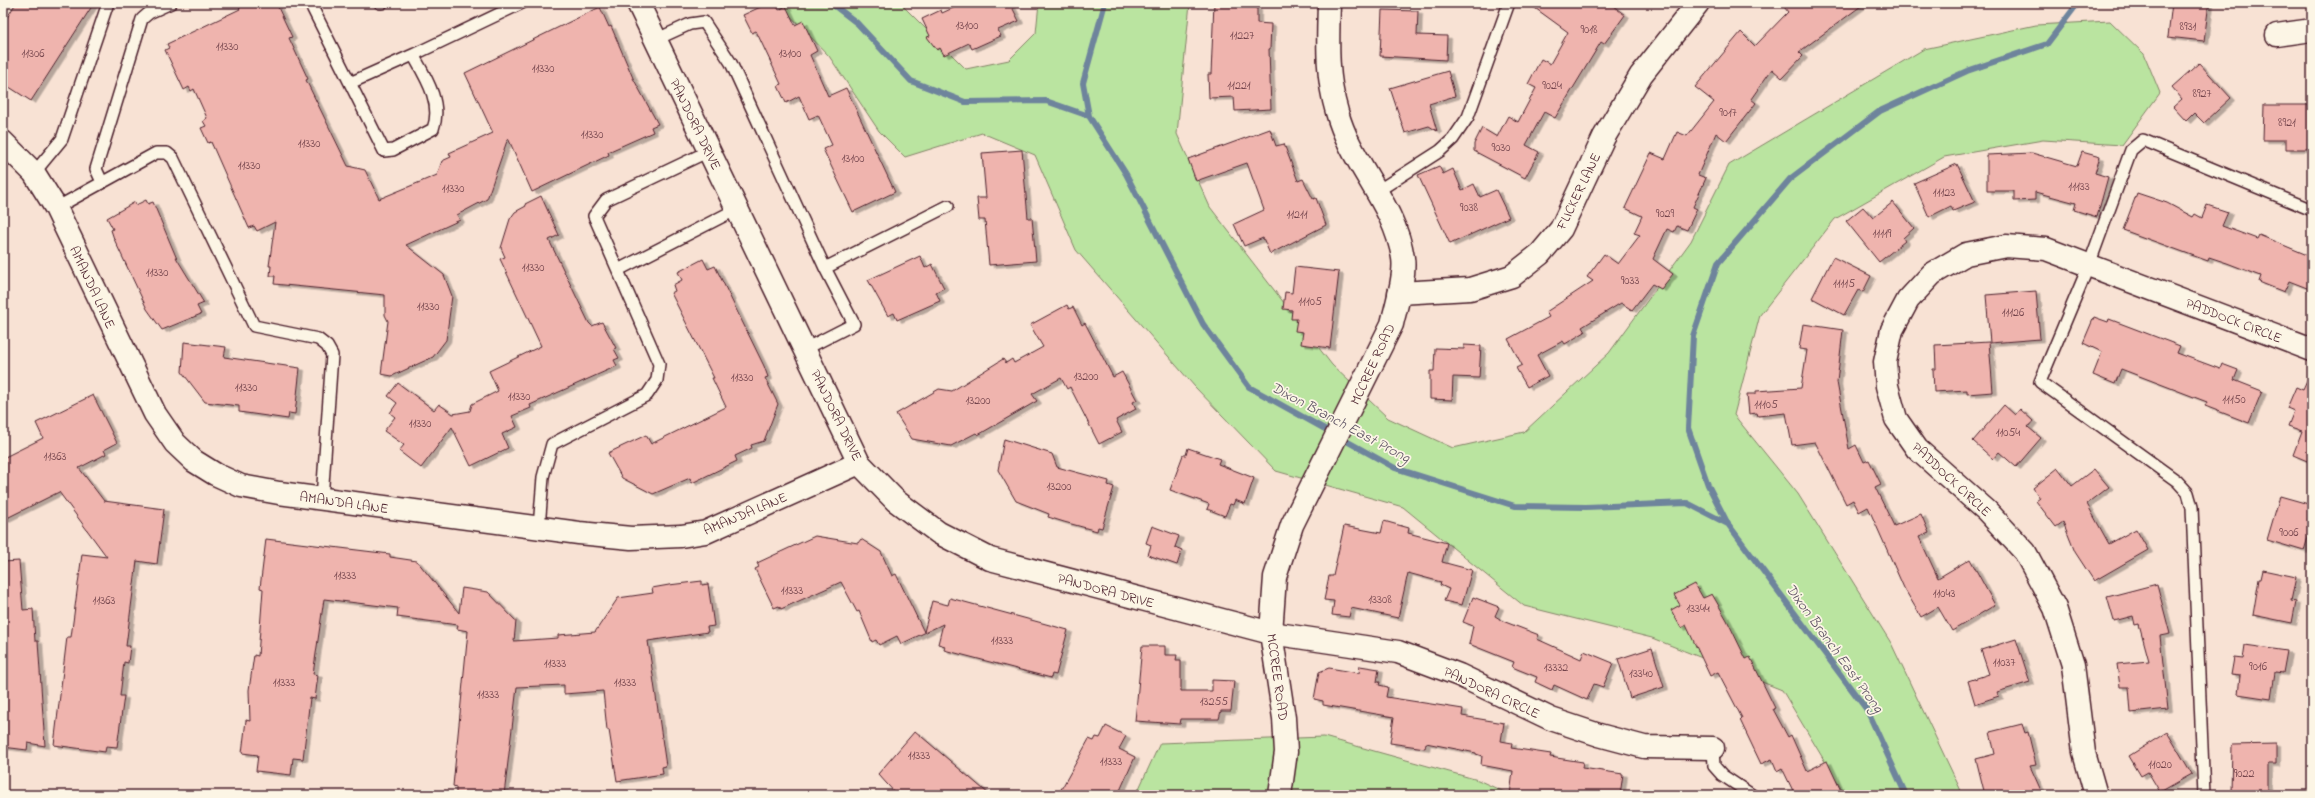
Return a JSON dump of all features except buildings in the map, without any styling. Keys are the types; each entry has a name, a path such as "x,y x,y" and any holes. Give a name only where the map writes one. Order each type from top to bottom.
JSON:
{"street":[{"name":"PANDORA DRIVE","path":"638,3 860,463 896,501 939,533 990,559 1271,632"},
{"name":"MCCREE ROAD","path":"1280,795 1286,752 1284,718 1271,632 1276,577 1292,525 1365,382 1392,324 1399,293 1403,260 1394,223 1354,156 1337,113 1327,69 1329,3"},
{"name":"FLICKER LANE","path":"1399,293 1470,289 1512,276 1540,254 1561,229 1604,136 1641,75 1698,3"},
{"path":"2277,35 2312,30"},
{"name":"AMANDA LANE","path":"3,142 34,173 56,208 155,414 175,444 194,461 215,474 241,486 322,499 540,528 631,538 681,536 706,532 860,463"},
{"name":"PADDOCK CIRCLE","path":"2096,795 2084,753 2073,665 2055,608 2025,552 1987,511 1917,449 1896,419 1887,386 1885,362 1892,330 1908,300 1932,274 1966,254 2006,246 2046,249 2312,350"},
{"name":"PANDORA CIRCLE","path":"1271,632 1398,652 1460,675 1550,719 1606,737 1644,747 1713,748"}],"lane":[{"path":"34,173 62,139 108,3"},
{"path":"102,182 96,169 142,19 149,13 171,3"},
{"path":"310,3 384,151 392,150 433,129 436,121 434,96 416,60 415,54"},
{"path":"350,83 522,3"},
{"path":"1376,192 1440,151 1453,138 1468,117 1509,3"},
{"path":"655,40 690,24 704,22 731,63 825,268 854,324 805,349"},
{"path":"2204,795 2192,507 2188,493 2177,481 2040,382 2089,265 2131,150 2143,140 2312,210"},
{"path":"540,528 543,477 552,444 647,395 657,380 659,364 594,216 606,200 709,151"},
{"path":"56,208 156,152 167,153 173,158 254,326 318,339 327,346 332,355 330,407 322,499"},
{"path":"825,268 948,206"},
{"path":"618,270 737,209"},
{"path":"1713,748 1714,766 1722,775 1752,795"}],"green space":[{"path":"778,3 900,3 966,69 1009,60 1036,33 1039,3 1190,3 1177,134 1210,207 1332,365 1388,418 1453,448 1524,432 1609,353 1691,241 1729,165 1924,49 2036,25 2110,21 2144,54 2160,93 2122,145 2043,140 1944,157 1835,219 1760,315 1734,415 1798,494 1891,643 1963,795 1845,795 1782,690 1652,638 1524,606 1403,507 1276,471 1195,387 1076,250 1035,155 982,133 905,157 879,131 829,56"},
{"path":"1324,737 1478,780 1511,795 1136,795 1160,743"}],"waterway":[{"name":"Dixon Branch East Prong","path":"831,3 857,23 911,81 965,102 1046,101 1089,116 1126,174 1203,324 1249,387 1395,468 1515,506 1586,507 1687,503 1728,524 1867,710 1906,795"},
{"name":"Dixon Branch East Prong","path":"1089,116 1083,83 1105,3"},
{"name":"Dixon Branch East Prong","path":"1728,524 1708,485 1688,428 1693,336 1718,263 1790,179 1880,111 1967,71 2047,44 2078,3"}]}
